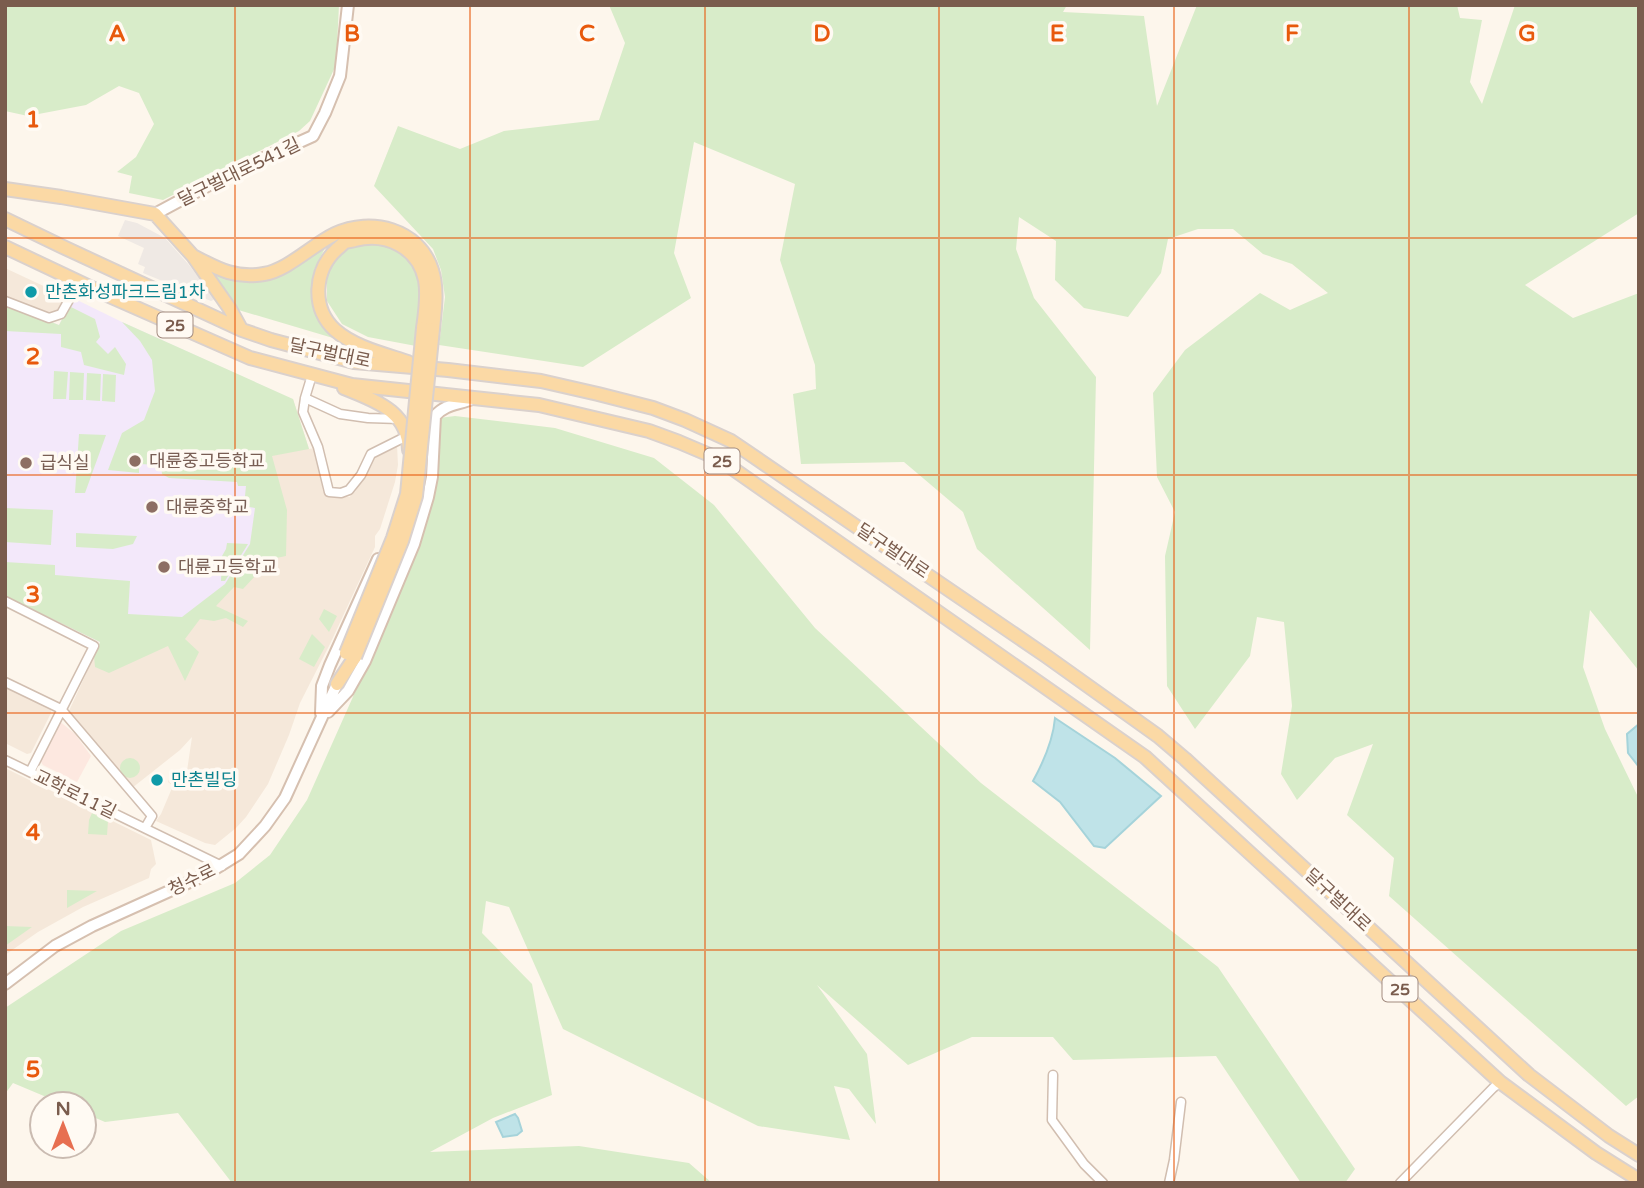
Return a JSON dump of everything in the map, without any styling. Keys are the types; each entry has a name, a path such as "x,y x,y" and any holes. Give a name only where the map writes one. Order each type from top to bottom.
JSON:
{"main road":[{"name":"달구벌대로541길","path":"155,214 235,171 313,136 340,75 348,5"},
{"path":"5,189 155,214 193,256 242,330"},
{"name":"달구벌대로","path":"5,219 242,330 271,340 354,362 541,381 621,399 685,420 731,441 1046,656 1158,736 1529,1075 1609,1136 1639,1155"},
{"path":"193,256 232,274 247,276 268,273 332,235 364,225 385,227 408,237 422,249 432,270 436,296 428,329 407,494 355,657 348,691 321,719"},
{"path":"428,329 425,281 421,268 406,249 390,240 369,236 345,242 327,258 318,293 320,307 333,328 353,342 407,362 448,370"},
{"name":"달구벌대로","path":"5,247 250,358 363,386 539,405 659,434 719,459 1144,757 1500,1082 1596,1153 1639,1180"},
{"path":"317,376 378,402 399,419 408,436 409,457"},
{"path":"337,684 355,657 418,532 432,477 435,416 451,404 475,398"},
{"name":"청수로","path":"321,719 322,686 394,524 406,487 409,457"},
{"name":"청수로","path":"5,984 63,942 205,875 222,866 246,847 285,798 337,684"}],"street":[{"path":"5,301 48,318 61,314 79,282"},
{"name":"달구벌대로","path":"304,398 317,376"},
{"path":"399,419 340,414 304,398 303,412 318,447 329,492 341,493 349,490 361,475 371,454 408,436"},
{"path":"5,601 94,646 30,772"},
{"path":"5,681 61,709"},
{"name":"교학로11길","path":"61,709 152,816 145,828"},
{"name":"교학로11길","path":"5,760 222,866"},
{"path":"1054,1075 1052,1120 1084,1164 1103,1183"},
{"path":"1399,1183 1500,1082"},
{"path":"1169,1183 1181,1102"}],"shaded area":[{"path":"125,220 137,223 165,238 215,299 211,301 143,273 145,267 138,264 144,248 118,236"},
{"path":"5,268 67,297 60,312 49,315 5,298"},
{"name":"대륜중고등학교","path":"73,298 281,394 258,546 231,589 194,617 100,642 5,596 5,304 59,325"},
{"path":"293,399 309,449 315,448 323,491 327,496 350,497 374,457 397,445 398,465 380,529 375,536 375,547 300,703 268,784 246,817 215,845 156,821 172,788 168,782 173,769 187,771 192,737 180,750 132,788 68,713 98,648 262,434"},
{"path":"5,686 51,708 31,753 27,754 5,743"},
{"path":"58,720 75,734 91,756 77,782 43,765 39,759"},
{"path":"5,768 151,840 156,864 151,869 149,878 83,907 38,932 5,955"}],"green space":[{"path":"5,5 339,5 336,65 310,121 299,131 163,200 129,193 132,176 117,172 136,157 154,124 139,93 119,86 86,105 28,116 5,111"},
{"path":"609,5 1067,5 1063,12 1144,16 1157,106 1197,5 1457,5 1460,18 1482,20 1470,82 1482,104 1515,5 1639,5 1639,213 1525,285 1573,318 1639,293 1639,671 1590,610 1583,667 1605,729 1639,799 1639,1096 1626,1106 1389,896 1394,858 1347,815 1373,744 1335,758 1297,800 1281,774 1292,706 1284,622 1257,617 1250,656 1195,729 1167,686 1165,556 1175,512 1157,477 1153,393 1185,350 1260,293 1290,310 1328,293 1292,264 1263,254 1233,229 1198,229 1168,239 1161,273 1128,317 1084,308 1055,280 1056,241 1019,217 1016,249 1034,298 1096,377 1090,650 977,549 963,512 904,462 801,464 793,394 816,389 815,365 780,260 795,184 694,142 674,253 691,298 583,367 439,345 445,297 441,270 433,249 374,186 398,126 460,149 504,131 599,120 625,43"},
{"path":"364,241 389,243 405,254 416,271 421,296 416,346 368,337 342,324 327,301 327,274 341,251"},
{"path":"327,244 314,270 312,296 320,321 336,336 333,338 235,309 211,270 235,280"},
{"path":"5,304 59,325 69,306 95,319 100,337 96,342 108,354 115,347 126,364 124,375 84,365 81,352 61,347 61,334 5,331"},
{"path":"122,322 293,399 309,449 272,456 287,510 286,556 271,559 243,589 234,587 216,606 248,621 243,627 226,618 214,621 200,619 185,639 199,652 185,681 168,646 109,673 95,667 94,656 100,642 5,596 5,562 55,565 55,575 130,581 128,614 182,617 225,584 250,544 255,508 244,506 246,486 238,486 237,482 169,478 162,474 161,465 139,464 139,473 108,470 122,433 144,420 155,391 152,360 140,341"},
{"path":"54,371 68,372 66,399 53,399"},
{"path":"70,372 84,373 83,400 69,400"},
{"path":"87,373 101,374 100,401 86,400"},
{"path":"103,374 116,375 115,402 102,401"},
{"path":"455,416 555,428 654,458 714,505 815,628 981,783 1218,967 1355,1169 1345,1183 1301,1183 1216,1056 1073,1060 1053,1037 972,1037 908,1065 817,985 867,1054 876,1124 849,1089 834,1086 850,1140 758,1126 563,1029 509,907 486,901 482,933 532,984 552,1095 493,1118 430,1152 579,1146 689,1163 712,1183 232,1183 178,1113 105,1122 98,1119 98,1090 30,1090 13,1083 5,1094 5,1008 121,931 235,883 270,855 307,800 425,530 435,484 439,418"},
{"path":"79,434 106,435 85,493 75,493"},
{"path":"5,508 53,510 51,545 5,542"},
{"path":"76,533 137,536 133,544 113,549 76,547"},
{"path":"227,543 248,544 225,581 221,581 222,556"},
{"path":"324,609 337,616 329,632 319,619"},
{"path":"312,634 325,647 314,667 299,659"},
{"path":"126,758 134,758 140,768 134,778 126,778 120,772 120,764"},
{"path":"92,813 108,821 107,835 88,834"},
{"path":"67,890 97,891 67,908"},
{"path":"5,926 32,927 5,946"}],"water":[{"path":"1055,718 1115,758 1161,796 1105,848 1094,846 1060,802 1033,781 1047,751"},
{"path":"1639,724 1639,767 1628,753 1627,734"},
{"path":"515,1114 522,1131 517,1135 503,1137 496,1122"}],"place":[{"name":"만촌화성파크드림1차","path":"31,292"},
{"name":"대륜중고등학교","path":"135,461"},
{"name":"급식실","path":"26,463"},
{"name":"대륜중학교","path":"152,507"},
{"name":"대륜고등학교","path":"164,567"},
{"name":"만촌빌딩","path":"157,780"}]}
